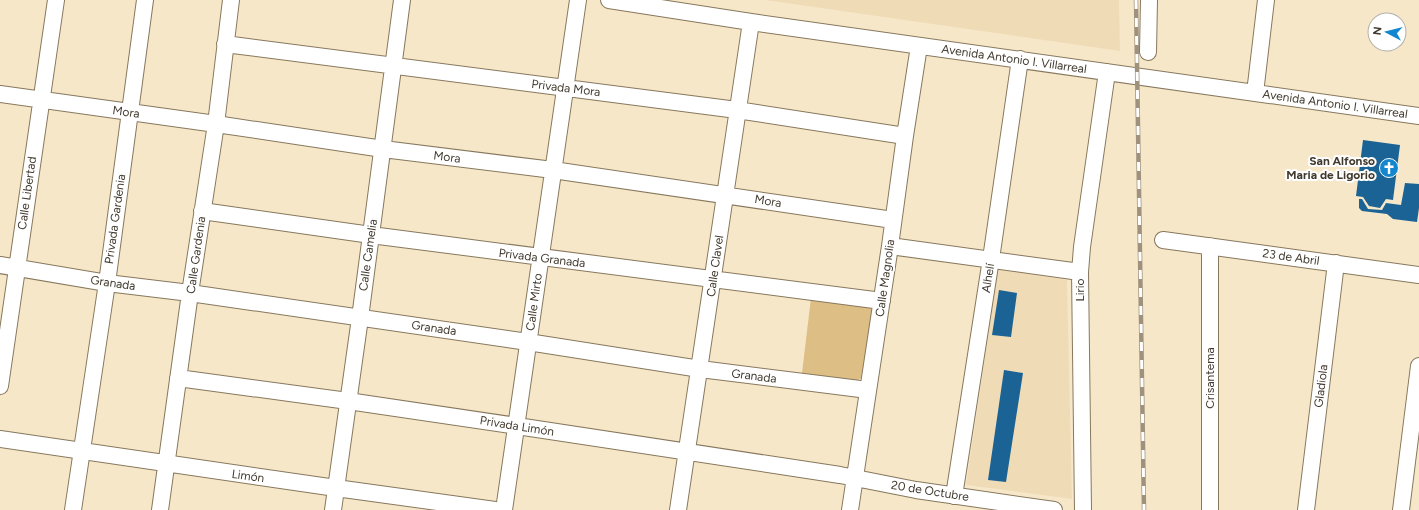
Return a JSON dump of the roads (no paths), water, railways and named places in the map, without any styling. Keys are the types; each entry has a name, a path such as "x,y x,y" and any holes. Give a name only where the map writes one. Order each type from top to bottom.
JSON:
{"street":[{"name":"Calle Libertad","path":"0,386 56,0"},
{"name":"Privada Gardenia","path":"73,510 107,283 145,0"},
{"name":"Calle Gardenia","path":"160,510 190,293 216,124 231,0"},
{"name":"Calle Camelia","path":"333,510 383,150 402,0"},
{"name":"Calle Mirto","path":"504,510 578,0"},
{"name":"Avenida Antonio I. Villarreal","path":"610,0 751,22 1419,116"},
{"path":"1148,52 1149,0"},
{"path":"1255,94 1266,0"},
{"name":"Calle Clavel","path":"678,510 751,22"},
{"name":"Privada Mora","path":"225,44 737,110 905,136"},
{"name":"Calle Magnolia","path":"850,510 919,46"},
{"name":"Alhelí","path":"954,496 1020,59"},
{"name":"Lirio","path":"1082,510 1080,272 1082,247 1107,72"},
{"name":"Mora","path":"0,94 216,124 383,150 553,170 893,220"},
{"name":"Privada Granada","path":"202,211 371,235 882,302"},
{"name":"23 de Abril","path":"1163,240 1419,275"},
{"path":"890,246 1080,272"},
{"name":"Crisantema","path":"1210,246 1210,510"},
{"name":"Gladiola","path":"1306,510 1336,263"},
{"name":"Granada","path":"0,265 107,283 190,293 528,342 700,369 868,390"},
{"path":"1401,510 1416,407 1419,366"},
{"name":"Privada Limón","path":"178,378 348,401 855,478"},
{"name":"Limón","path":"0,439 81,452 495,510"},
{"name":"20 de Octubre","path":"855,478 916,490 1030,508 1054,510"}],"railway":[{"path":"1136,0 1144,510"}],"place":[{"name":"San Alfonso Maria de Ligorio","path":"1389,168"}]}
